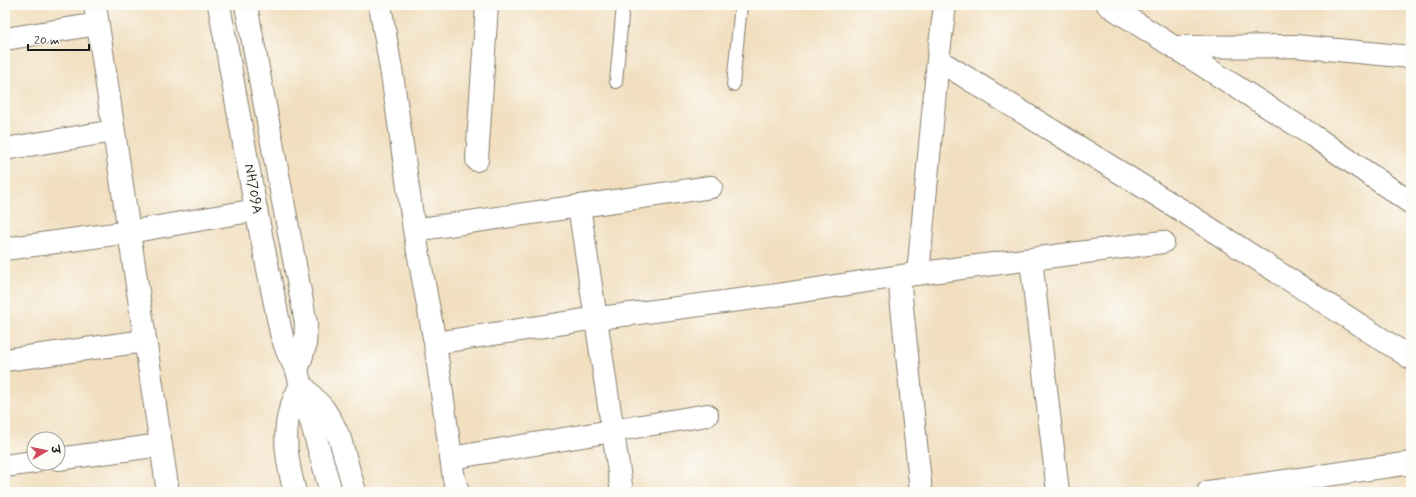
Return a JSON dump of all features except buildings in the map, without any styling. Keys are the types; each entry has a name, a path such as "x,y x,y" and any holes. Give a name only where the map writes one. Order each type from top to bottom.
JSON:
{"main road":[{"name":"NH709A","path":"219,5 256,210 281,333 287,351 299,377 331,492"},
{"name":"NH709A","path":"246,5 306,323 305,346 299,377"},
{"path":"380,5 393,81 414,230 435,343 454,479 458,492"},
{"path":"477,160 487,5"},
{"path":"921,492 908,275 945,5"},
{"path":"1108,5 1312,135 1411,203"},
{"path":"5,39 97,14 128,232 168,492"},
{"path":"1174,47 1296,46 1411,57"},
{"path":"938,60 1181,210 1411,358"},
{"path":"5,149 114,131"},
{"path":"414,230 711,187"},
{"path":"579,206 622,492"},
{"path":"5,249 128,232 256,210"},
{"path":"435,343 908,275 1163,242"},
{"path":"1031,260 1058,492"},
{"path":"5,360 145,341"},
{"path":"295,492 287,454 286,431 299,377"},
{"path":"299,377 332,422 340,439 355,492"},
{"path":"451,458 707,415"},
{"path":"66,458 161,445"},
{"path":"5,466 26,463"},
{"path":"1208,492 1335,483 1411,463"}],"lane":[{"path":"616,82 622,5"},
{"path":"733,85 740,5"}]}
